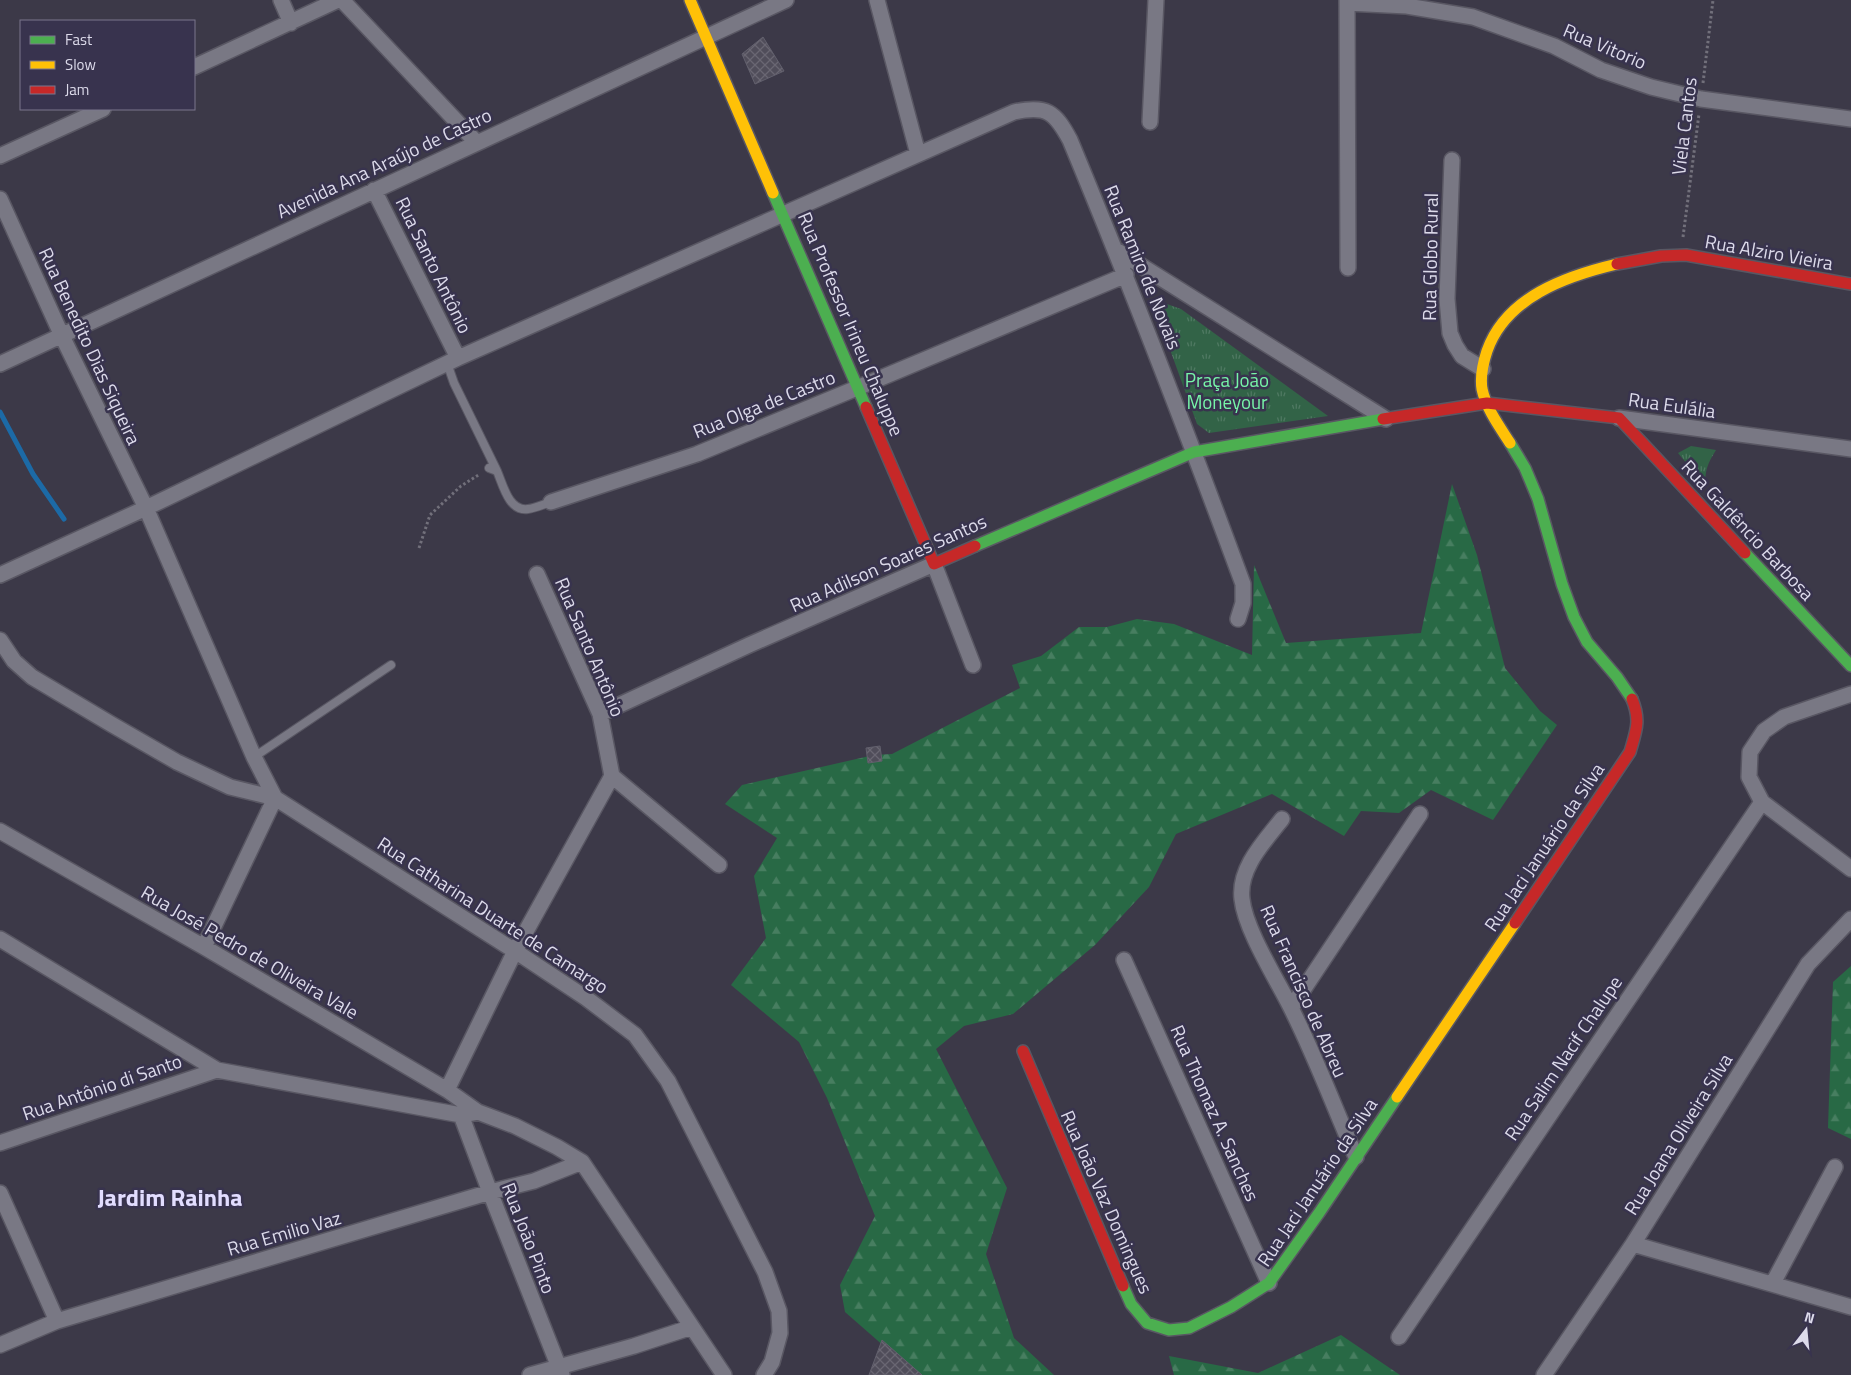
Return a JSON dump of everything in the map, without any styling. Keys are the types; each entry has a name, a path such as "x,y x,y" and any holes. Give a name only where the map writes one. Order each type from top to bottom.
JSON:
{"street":[{"path":"281,0 291,23"},
{"path":"195,67 338,0"},
{"path":"342,0 476,142"},
{"name":"Rua Professor Irineu Chaluppe","path":"690,0 934,564 973,665"},
{"name":"Avenida Ana Araújo de Castro","path":"0,364 786,0"},
{"path":"877,0 918,154"},
{"path":"1150,122 1156,0"},
{"path":"1347,2 1348,268"},
{"name":"Rua Vitorio","path":"1347,2 1407,6 1473,17 1554,46 1601,70 1651,87 1701,98 1851,119"},
{"name":"Rua Ramiro de Novais","path":"0,575 146,508 452,360 1014,112 1032,108 1049,112 1061,123 1070,140 1116,250 1243,584 1243,602 1238,619"},
{"path":"0,156 101,110"},
{"name":"Rua Globo Rural","path":"1452,160 1447,299 1450,333 1454,345 1462,356 1483,369"},
{"name":"Rua Santo Antônio","path":"374,190 452,360"},
{"name":"Rua Benedito Dias Siqueira","path":"0,199 62,336 146,508"},
{"path":"1116,250 1386,419"},
{"name":"Rua Alziro Vieira","path":"1483,369 1488,349 1498,328 1510,312 1531,298 1564,281 1602,268 1643,258 1681,255 1851,284"},
{"name":"Rua Olga de Castro","path":"552,502 697,454 1126,275"},
{"name":"Rua Jaci Januário da Silva","path":"1269,1283 1630,752 1636,733 1639,717 1631,696 1620,679 1581,633 1569,605 1539,502 1526,470 1487,403 1481,383 1483,369"},
{"name":"Rua Eulália","path":"1386,419 1487,403 1619,418 1851,449"},
{"name":"Rua Galdêncio Barbosa","path":"1619,418 1851,666"},
{"name":"Rua Adilson Soares Santos","path":"600,714 749,645 1194,452 1353,423 1386,419"},
{"path":"146,508 254,757 275,798"},
{"name":"Rua Santo Antônio","path":"537,574 600,714 612,776"},
{"path":"0,640 14,661 32,678 177,762 230,788 275,798"},
{"path":"1851,694 1784,717 1764,731 1750,752 1749,777 1762,802 1851,869"},
{"path":"447,1090 515,951 612,776 719,865"},
{"path":"204,947 275,798"},
{"name":"Rua Catharina Duarte de Camargo","path":"275,798 515,951 586,998 635,1035 668,1081 765,1272 780,1310 780,1333 772,1362 764,1375"},
{"name":"Rua Salim Nacif Chalupe","path":"1399,1337 1762,802"},
{"path":"1291,1008 1420,814"},
{"name":"Rua Francisco de Abreu","path":"1282,819 1257,851 1244,876 1242,898 1248,921 1291,1008 1356,1157"},
{"name":"Rua José Pedro de Oliveira Vale","path":"0,831 204,947 447,1090 478,1112"},
{"name":"Rua Joana Oliveira Silva","path":"1544,1375 1633,1244 1808,964 1851,920"},
{"path":"0,939 217,1070 462,1114 478,1112 515,1126 582,1162 724,1375"},
{"name":"Rua Thomaz A. Sanches","path":"1124,960 1269,1283"},
{"name":"Rua João Vaz Domingues","path":"1023,1051 1131,1304 1147,1323 1169,1330 1189,1328 1231,1307 1269,1283"},
{"name":"Rua Antônio di Santo","path":"0,1143 217,1070"},
{"name":"Rua João Pinto","path":"462,1114 490,1192 560,1371"},
{"name":"Rua Emilio Vaz","path":"0,1345 57,1321 490,1192 534,1181 582,1162"},
{"path":"1773,1283 1835,1167"},
{"path":"0,1192 57,1321"},
{"path":"1633,1244 1851,1307"},
{"path":"530,1375 560,1371 692,1327"}],"lane":[{"path":"452,360 454,383 516,508 527,510 552,502"},
{"path":"489,468 497,471"},
{"path":"254,757 391,666"}],"path":[{"name":"Viela Cantos","path":"1681,255 1713,0"},
{"path":"420,548 430,515 461,486 489,468"}],"green space":[{"name":"Praça João Moneyour","path":"1164,303 1181,309 1328,416 1209,433 1197,424 1160,322"},
{"path":"1691,446 1716,450 1707,467 1706,487 1678,453"},
{"path":"1452,484 1477,555 1505,668 1540,711 1557,725 1493,820 1431,790 1399,813 1361,811 1344,836 1272,794 1176,834 1149,887 1095,945 1013,1014 964,1026 936,1049 1007,1188 986,1254 1014,1338 1054,1375 917,1375 845,1312 840,1285 875,1216 827,1098 799,1042 731,985 766,938 754,876 777,838 725,804 742,785 874,755 892,754 1020,688 1012,665 1041,656 1079,627 1107,627 1137,619 1174,624 1252,655 1254,565 1286,643 1421,633"},
{"path":"1851,966 1851,1139 1828,1128 1833,982"},
{"path":"1341,1335 1400,1375 1174,1375 1169,1356 1258,1373"}],"building":[{"path":"763,37 784,71 755,84 742,54"},
{"path":"880,746 882,761 868,763 866,748"},
{"path":"882,1340 922,1375 869,1375"}],"waterway":[{"path":"0,412 33,474 64,519"}],"traffic: fast":[{"path":"773,193 866,407"},
{"path":"975,546 1194,452 1383,419"},
{"path":"1510,443 1525,468 1538,499 1562,584 1574,617 1587,642 1617,677 1632,699"},
{"path":"1745,553 1851,666"},
{"path":"1123,1286 1131,1304 1147,1323 1169,1330 1189,1328 1231,1307 1269,1283 1319,1213 1397,1097"}],"traffic: slow":[{"path":"690,0 773,193"},
{"path":"1510,443 1490,410 1481,384 1484,360 1496,332 1508,316 1540,292 1578,275 1617,264"},
{"path":"1397,1097 1515,923"}],"traffic: jam":[{"path":"1617,264 1661,256 1686,255 1851,284"},
{"path":"1383,419 1487,403 1619,418 1745,553"},
{"path":"866,407 934,564 975,546"},
{"path":"1515,923 1630,752 1636,732 1637,720 1632,699"},
{"path":"1023,1051 1123,1286"}],"district":[{"name":"Jardim Rainha","path":"170,1198"}]}
